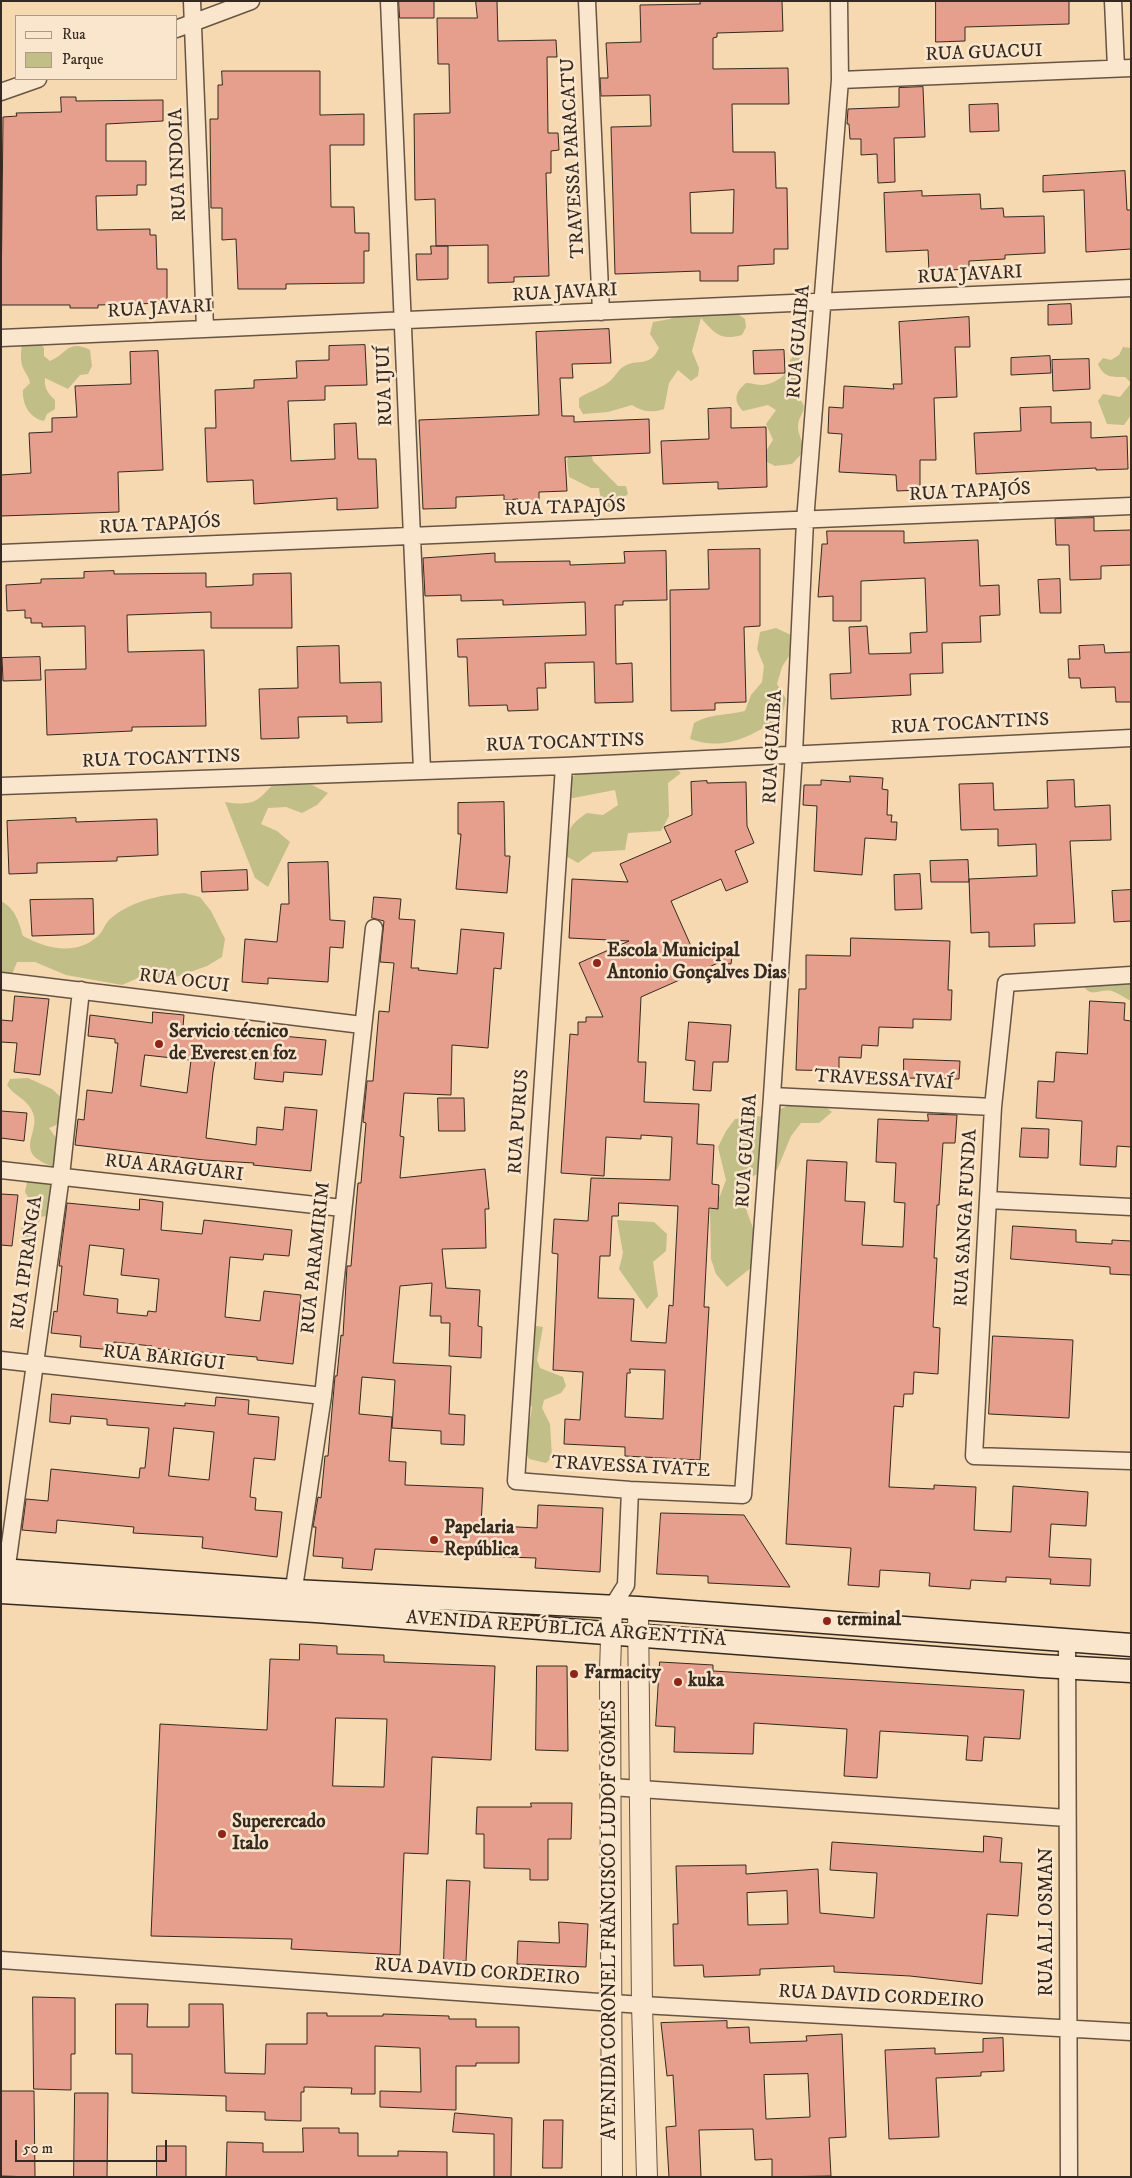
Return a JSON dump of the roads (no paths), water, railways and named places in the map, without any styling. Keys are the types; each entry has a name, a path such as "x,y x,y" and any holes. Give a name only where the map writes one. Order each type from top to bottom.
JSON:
{"main road":[{"name":"AVENIDA REPÚBLICA ARGENTINA","path":"3,1581 292,1601 611,1634 1129,1671"},
{"name":"AVENIDA REPÚBLICA ARGENTINA","path":"292,1601 612,1606 1068,1641 1130,1642"}],"street":[{"name":"RUA INDOIA","path":"192,1 205,328"},
{"path":"178,28 251,1"},
{"name":"RUA IJUÍ","path":"389,1 422,770"},
{"name":"TRAVESSA PARACATU","path":"587,1 601,312"},
{"name":"RUA GUAIBA","path":"743,1494 772,1096 794,753 805,521 840,80 839,1"},
{"path":"1113,1 1123,68"},
{"name":"RUA GUACUI","path":"840,80 1123,68"},
{"path":"1,92 35,80"},
{"name":"RUA JAVARI","path":"1,338 1131,288"},
{"name":"RUA TAPAJÓS","path":"1,553 1131,506"},
{"name":"RUA TOCANTINS","path":"1,786 564,766 794,753 1131,738"},
{"name":"RUA PURUS","path":"516,1481 564,766"},
{"name":"RUA PARAMIRIM","path":"292,1601 323,1396 374,928"},
{"name":"RUA SANGA FUNDA","path":"1131,976 1006,982 993,1107 974,1456 1131,1461"},
{"name":"RUA OCUI","path":"1,981 362,1025"},
{"name":"RUA IPIRANGA","path":"3,1581 61,1176 80,990"},
{"name":"TRAVESSA IVAÍ","path":"772,1096 993,1107"},
{"name":"RUA ARAGUARI","path":"1,1170 342,1208"},
{"path":"988,1200 1131,1207"},
{"name":"RUA BARIGUI","path":"1,1360 323,1396"},
{"name":"TRAVESSA IVATE","path":"516,1481 630,1490 743,1494"},
{"path":"630,1490 626,1585 638,1608"},
{"path":"612,1606 626,1585"},
{"name":"AVENIDA CORONEL FRANCISCO LUDOF GOMES","path":"612,1606 612,2177"},
{"name":"AVENIDA CORONEL FRANCISCO LUDOF GOMES","path":"638,1608 642,2005 647,2177"},
{"name":"RUA ALI OSMAN","path":"1068,1641 1070,2177"},
{"path":"1129,1671 1130,1642"},
{"path":"611,1787 1068,1818"},
{"name":"RUA DAVID CORDEIRO","path":"1,1960 642,2005 1131,2032"}],"place":[{"name":"Escola Municipal Antonio Gonçalves Dias","path":"597,963"},
{"name":"Servicio técnico de Everest en foz","path":"159,1044"},
{"name":"Papelaria República","path":"434,1540"},
{"name":"terminal","path":"827,1621"},
{"name":"Farmacity","path":"574,1674"},
{"name":"kuka","path":"678,1682"},
{"name":"Superercado Italo","path":"222,1834"}]}
